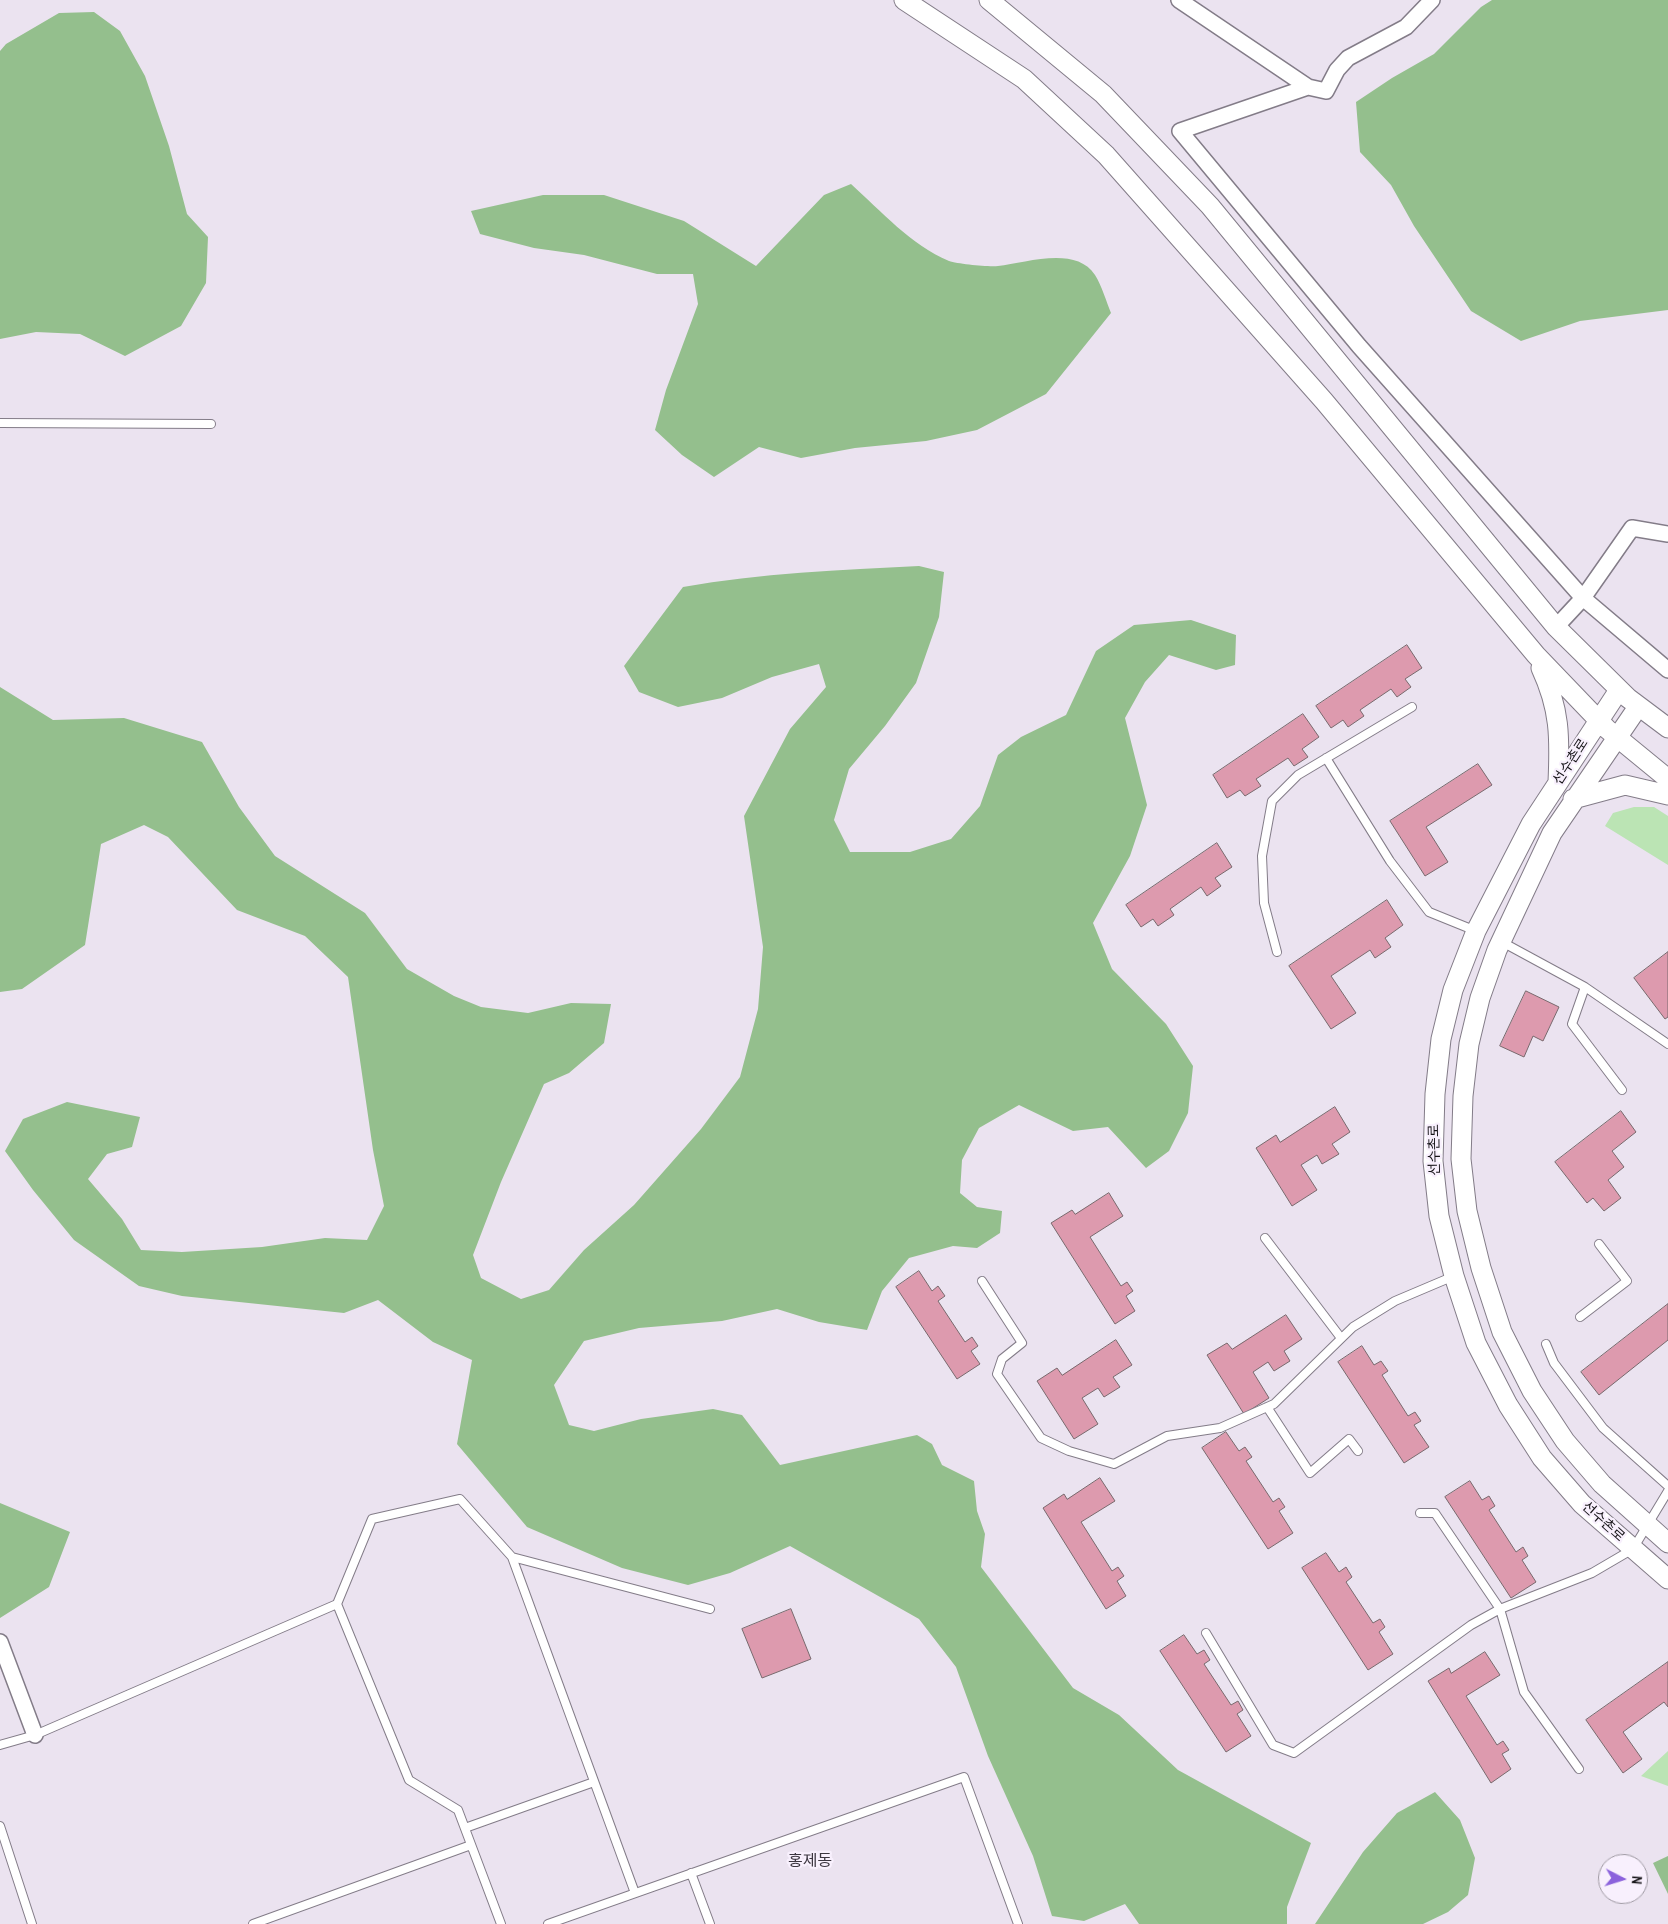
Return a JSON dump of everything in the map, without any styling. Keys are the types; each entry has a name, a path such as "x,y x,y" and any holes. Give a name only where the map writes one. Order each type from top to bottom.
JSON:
{"street":[{"path":"904,0 1024,79 1106,155 1324,401 1536,655 1598,721 1668,779"},
{"path":"989,0 1103,94 1210,206 1556,627 1619,690 1638,707 1668,728"},
{"path":"1179,0 1308,87 1326,91 1337,70 1348,58 1406,27 1432,0"},
{"path":"1308,87 1180,131 1359,346 1583,598 1668,670"},
{"path":"1556,627 1583,598 1632,528 1668,534"},
{"path":"1536,655 1552,691 1560,731 1558,783"},
{"name":"선수촌로","path":"1619,690 1531,824 1476,931 1453,990 1441,1039 1435,1094 1433,1160 1438,1207 1454,1276 1476,1343 1508,1405 1538,1451 1582,1504 1668,1579"},
{"name":"선수촌로","path":"1638,707 1552,833 1501,941 1480,998 1469,1044 1463,1096 1462,1168 1467,1211 1481,1268 1502,1332 1532,1391 1565,1442 1602,1484 1668,1543"},
{"path":"1574,799 1625,786 1668,795"},
{"path":"1476,931 1501,941"},
{"path":"1454,1276 1481,1268"},
{"path":"0,1642 35,1735"}],"lane":[{"path":"0,423 210,424"},
{"path":"1277,952 1264,903 1262,856 1272,801 1298,774 1412,707"},
{"path":"1326,758 1390,861 1429,912 1476,931"},
{"path":"1501,941 1585,987 1668,1044"},
{"path":"1585,987 1572,1024 1622,1090"},
{"path":"1265,1238 1341,1338"},
{"path":"1580,1318 1627,1281 1599,1244"},
{"path":"982,1281 1022,1343 1002,1359 997,1374 1041,1438 1069,1451 1114,1464 1167,1436 1220,1428 1267,1408 1274,1404 1353,1327 1395,1300 1454,1276"},
{"path":"1546,1344 1554,1363 1603,1428 1668,1486"},
{"path":"1267,1408 1310,1473 1349,1439 1358,1451"},
{"path":"1206,1633 1272,1745 1294,1752 1471,1625 1500,1609 1592,1572 1633,1549 1668,1491"},
{"path":"500,1924 458,1810 409,1780 338,1604 372,1519 460,1499 512,1557 635,1893"},
{"path":"1420,1514 1435,1513 1500,1609 1524,1692 1579,1769"},
{"path":"512,1557 710,1609"},
{"path":"0,1744 35,1735 338,1604"},
{"path":"548,1924 964,1777 1018,1924"},
{"path":"465,1828 594,1782"},
{"path":"0,1826 32,1924"},
{"path":"253,1924 471,1845"},
{"path":"691,1873 710,1924"}],"green space":[{"path":"1492,0 1668,0 1668,310 1580,321 1521,341 1471,311 1414,226 1391,185 1360,152 1356,102 1392,78 1434,54 1481,7"},
{"path":"94,12 120,31 145,76 169,146 187,214 208,237 206,283 181,326 125,356 80,334 36,332 0,339 0,51 6,44 59,13"},
{"path":"851,184 909,237 949,261 993,266 1050,258 1076,261 1086,266 1095,275 1111,313 1046,394 977,430 926,441 855,448 801,458 759,447 714,477 682,455 655,430 666,390 698,304 693,274 657,274 584,255 534,248 480,234 471,211 543,195 604,195 684,221 756,266 824,195"},
{"path":"919,566 944,572 939,617 916,683 885,726 849,769 834,820 850,852 910,852 951,839 980,806 998,755 1021,737 1066,715 1096,651 1134,625 1191,620 1236,635 1235,665 1216,670 1169,655 1145,682 1125,718 1147,805 1130,856 1093,923 1112,969 1166,1024 1193,1066 1188,1113 1169,1151 1146,1168 1108,1127 1073,1131 1019,1105 979,1128 962,1160 960,1193 977,1207 1002,1211 1000,1233 977,1248 953,1246 909,1258 882,1291 867,1330 819,1322 777,1309 722,1321 639,1328 584,1341 554,1385 569,1425 594,1431 641,1419 713,1409 742,1415 780,1465 917,1435 932,1444 942,1465 974,1481 977,1511 985,1534 981,1567 1073,1688 1119,1715 1178,1770 1311,1843 1287,1907 1287,1924 1139,1924 1125,1904 1084,1921 1052,1916 1033,1856 988,1756 956,1667 919,1619 790,1546 730,1573 688,1585 622,1568 527,1527 457,1444 472,1360 433,1342 378,1300 344,1313 182,1296 139,1286 74,1240 33,1190 5,1151 23,1119 67,1102 140,1117 132,1147 107,1154 88,1179 122,1219 141,1250 182,1252 262,1247 325,1238 367,1240 384,1206 373,1150 348,977 305,936 237,910 168,837 144,825 101,844 85,945 22,989 0,992 0,687 53,720 124,718 202,742 239,807 275,856 365,913 407,969 454,996 481,1007 528,1013 571,1003 611,1004 604,1043 569,1073 544,1084 501,1182 473,1255 481,1278 521,1299 549,1290 584,1250 634,1205 701,1129 740,1077 758,1009 763,947 744,816 790,729 826,687 819,664 772,677 722,698 678,707 639,692 624,666 683,587 771,575"},
{"path":"1634,807 1654,807 1668,816 1668,865 1605,826 1613,813"},
{"path":"0,1503 70,1532 49,1587 0,1618"},
{"path":"1668,1751 1668,1786 1641,1776"},
{"path":"1435,1792 1460,1820 1475,1858 1468,1895 1448,1912 1423,1924 1315,1924 1363,1852 1397,1813"},
{"path":"1668,1856 1668,1894 1653,1863"}],"building":[{"path":"1407,645 1422,668 1405,679 1411,687 1397,697 1391,689 1360,710 1364,716 1348,727 1343,720 1331,728 1316,706"},
{"path":"1303,714 1319,737 1302,749 1308,757 1294,766 1288,758 1256,779 1261,786 1245,796 1240,790 1227,798 1213,775"},
{"path":"1478,764 1492,785 1426,827 1448,862 1425,876 1390,821"},
{"path":"1217,843 1232,867 1215,878 1221,886 1207,896 1201,887 1170,909 1174,915 1158,926 1153,919 1141,927 1126,905"},
{"path":"1387,900 1403,925 1385,938 1391,947 1375,958 1370,950 1331,976 1356,1013 1331,1029 1289,966"},
{"path":"1668,952 1668,1017 1665,1019 1634,978"},
{"path":"1526,991 1559,1007 1543,1041 1533,1036 1524,1057 1500,1046"},
{"path":"1335,1107 1350,1132 1332,1144 1339,1154 1322,1164 1317,1155 1301,1165 1317,1190 1292,1206 1256,1148 1276,1135 1280,1142"},
{"path":"1621,1111 1636,1132 1612,1151 1624,1167 1608,1180 1621,1198 1604,1211 1593,1198 1587,1203 1555,1162"},
{"path":"1109,1193 1123,1216 1090,1237 1121,1286 1127,1282 1133,1291 1126,1296 1135,1311 1115,1324 1051,1223 1072,1210 1075,1214"},
{"path":"919,1271 932,1291 938,1286 945,1296 938,1301 965,1342 972,1337 978,1346 971,1351 980,1364 957,1379 896,1287"},
{"path":"1668,1304 1668,1340 1599,1395 1581,1372"},
{"path":"1286,1315 1302,1339 1284,1351 1290,1361 1274,1371 1268,1362 1253,1372 1269,1398 1244,1414 1207,1355 1227,1343 1232,1349"},
{"path":"1116,1340 1132,1365 1113,1377 1120,1387 1104,1397 1098,1388 1082,1398 1098,1424 1074,1439 1037,1381 1057,1368 1062,1375"},
{"path":"1362,1346 1374,1365 1381,1361 1388,1371 1382,1375 1408,1416 1415,1412 1421,1421 1414,1425 1429,1447 1404,1463 1338,1362"},
{"path":"1226,1432 1239,1451 1245,1447 1252,1457 1246,1461 1273,1502 1279,1498 1285,1507 1279,1511 1293,1533 1268,1549 1202,1448"},
{"path":"1100,1478 1115,1501 1081,1522 1112,1571 1118,1567 1124,1576 1117,1581 1126,1596 1106,1609 1043,1508 1064,1494 1067,1499"},
{"path":"1470,1481 1482,1500 1489,1496 1495,1506 1489,1510 1516,1552 1523,1547 1528,1556 1522,1560 1536,1582 1511,1598 1445,1497"},
{"path":"1326,1553 1339,1572 1346,1567 1352,1577 1346,1582 1373,1623 1380,1619 1385,1627 1379,1632 1393,1654 1368,1670 1302,1568"},
{"path":"791,1609 811,1659 762,1678 742,1629"},
{"path":"1184,1635 1197,1654 1204,1650 1210,1660 1204,1664 1231,1705 1238,1701 1243,1710 1237,1714 1251,1736 1226,1752 1160,1651"},
{"path":"1485,1652 1500,1675 1466,1696 1497,1745 1503,1741 1509,1750 1502,1754 1511,1769 1491,1783 1428,1681 1449,1668 1451,1673"},
{"path":"1668,1662 1668,1707 1664,1702 1623,1732 1642,1759 1623,1773 1586,1720"}],"district":[{"name":"홍제동","path":"810,1862"}]}
